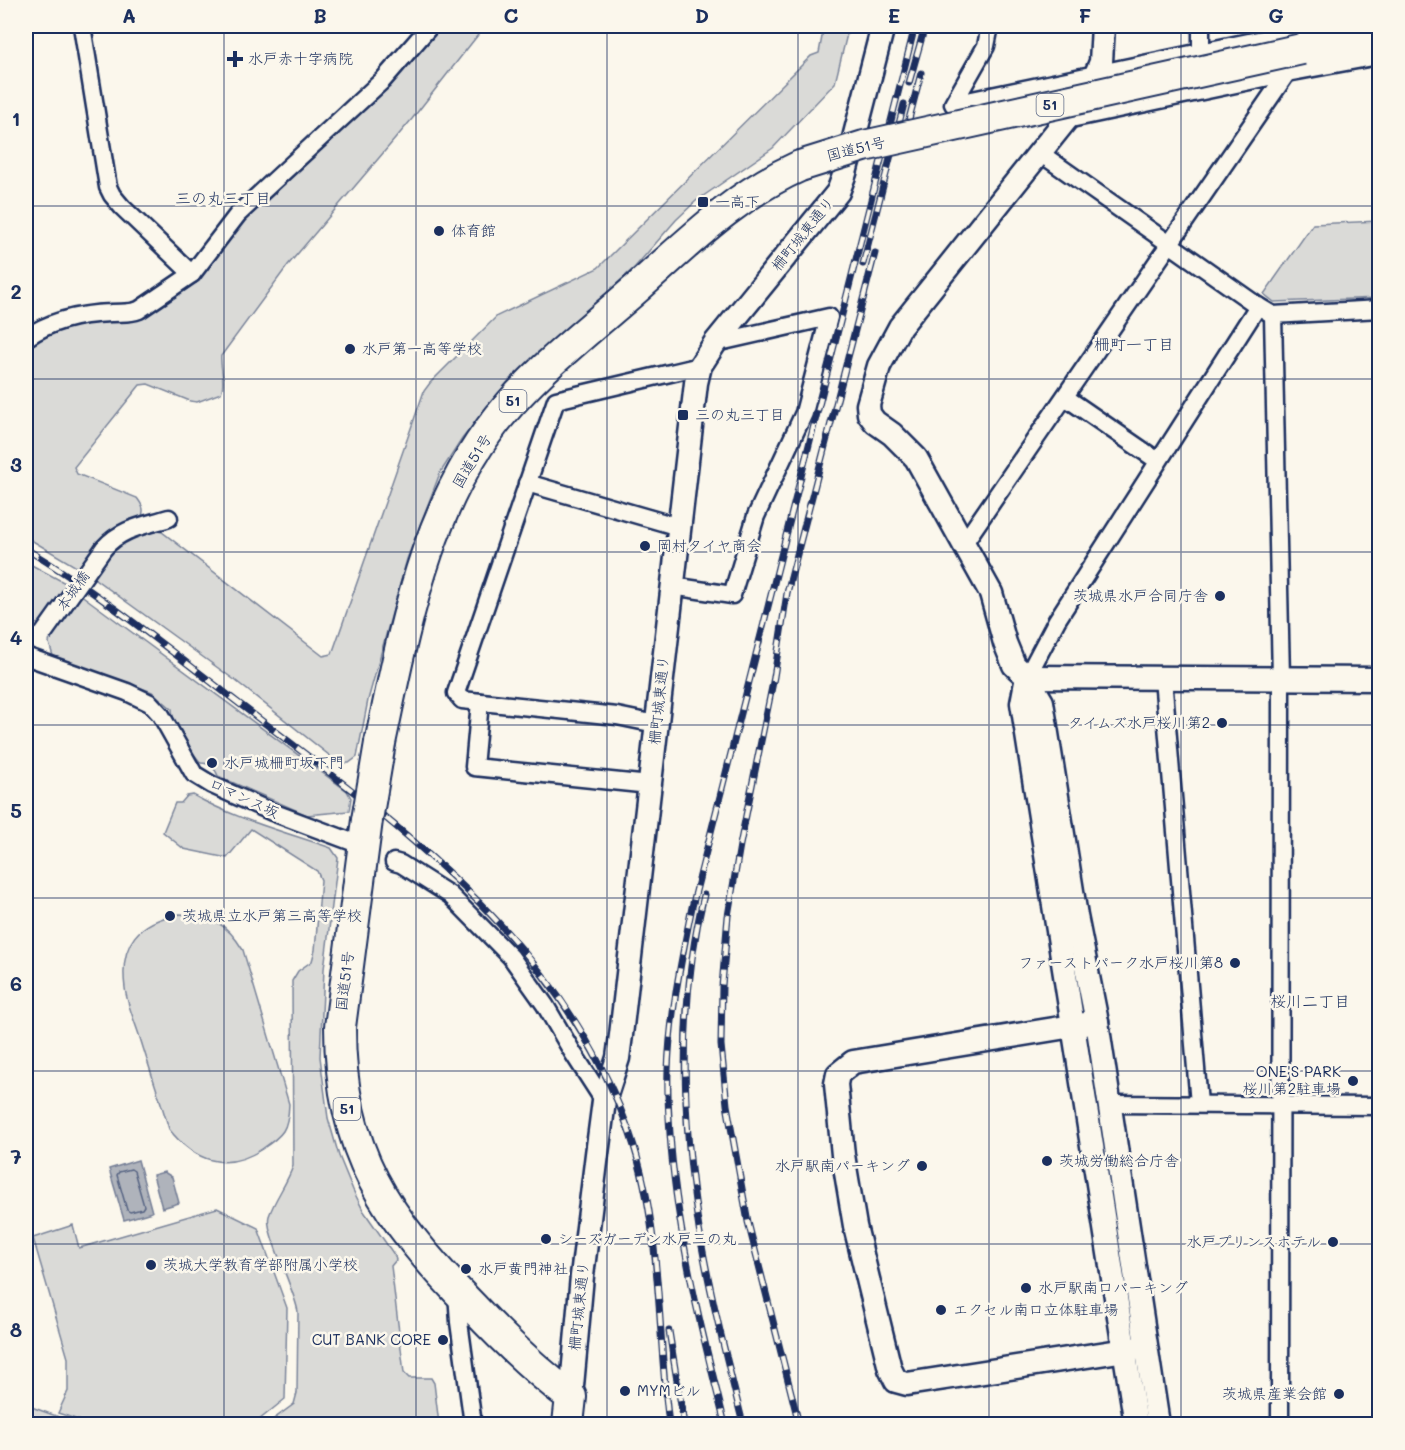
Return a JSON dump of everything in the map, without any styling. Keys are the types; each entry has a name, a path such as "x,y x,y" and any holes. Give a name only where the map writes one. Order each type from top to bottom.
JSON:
{"highway":[{"name":"国道51号","path":"570,1411 535,1369 420,1251 386,1204 374,1184 355,1137 348,1112 340,1057 340,1027 365,833 380,743 404,631 437,525 459,479 482,441 509,404 544,370 722,213 761,185 800,166 864,146 1300,44 1380,33"}],"street":[{"path":"82,26 108,187 117,201 192,274"},
{"path":"26,338 43,328 77,315 115,312 131,314 192,274 238,214 383,80 430,26"},
{"name":"柵町城東通り","path":"570,1411 582,1276 604,1101 618,1058 696,382 700,366 715,343 838,192 883,26"},
{"path":"990,26 986,46 953,105 1201,52 1300,44 1373,57 1380,49"},
{"path":"1103,26 1101,62 1089,91 900,327 879,366 868,405 869,414 875,422 916,458 991,593 1014,665 1027,677 1042,702 1076,916 1097,1022 1110,1104 1135,1348 1137,1425"},
{"path":"1201,26 1201,52"},
{"path":"1066,120 1300,44 1325,26"},
{"path":"964,543 1172,244 1300,44"},
{"path":"1040,153 1274,315 1380,309"},
{"path":"1158,1425 1135,1348 1073,1024 1022,703 1027,677 1057,620 1258,306"},
{"path":"1274,315 1281,678 1280,1425"},
{"path":"672,586 732,595 756,516 804,413 829,317 715,343"},
{"path":"656,724 617,716 462,700 456,693 556,400 700,366"},
{"path":"1065,397 1158,461"},
{"path":"527,483 679,527"},
{"name":"本城橋","path":"27,658 104,548 115,536 169,518"},
{"name":"ロマンス坂","path":"27,658 127,692 150,703 161,715 194,774 212,785 272,812 365,833"},
{"path":"1027,677 1380,679"},
{"path":"1163,678 1199,1104"},
{"path":"480,702 474,767 650,785"},
{"path":"394,862 401,864 450,895 511,957 545,1005 604,1101"},
{"path":"1097,1022 1073,1024 853,1062 838,1074 836,1084 845,1166 855,1226 890,1369 896,1381 907,1384 1135,1348"},
{"path":"1110,1104 1380,1106"},
{"path":"457,1291 473,1425"}],"shaded area":[{"path":"437,26 485,26 412,119 288,265 221,356 223,384 221,393 197,402 148,384 140,385 74,467 77,474 137,498 143,508 141,519 112,531 100,542 82,567 78,568 26,537 26,347 36,339 72,324 138,320 190,287 236,224"},
{"path":"824,26 849,26 835,83 773,148 696,201 635,267 510,379 462,439 440,473 407,559 368,700 357,757 349,763 339,763 236,681 95,579 94,575 113,548 125,540 143,534 162,532 323,656 332,654 424,391 430,383 497,316 598,268 811,56 819,53"},
{"path":"1379,221 1379,298 1274,302 1264,294 1313,224"},
{"path":"26,562 69,585 41,623 26,625"},
{"path":"80,594 347,791 351,798 349,811 307,815 218,776 213,768 201,763 192,752 173,718 172,709 152,692 53,656 49,643 50,638"},
{"path":"193,795 243,818 331,848 338,858 324,969 320,1057 328,1118 339,1156 353,1190 363,1210 395,1256 396,1260 391,1266 404,1373 409,1378 431,1378 434,1383 439,1424 267,1424 294,1404 297,1393 298,1312 271,1234 269,1216 293,1166 292,981 298,971 312,961 321,880 317,871 251,829 227,858 184,849 163,832 175,803 181,803 187,796"},
{"path":"180,914 217,922 237,940 243,950 289,1104 286,1126 280,1135 262,1149 236,1160 223,1162 200,1156 189,1149 169,1129 126,994 125,959 134,937 153,922"},
{"name":"茨城大学教育学部附属小学校","path":"217,1208 258,1228 287,1308 285,1399 254,1424 90,1424 58,1413 68,1391 68,1358 33,1238 73,1225 79,1248"},
{"path":"26,1405 78,1424 26,1424"}],"water":[{"path":"138,1160 152,1212 124,1220 109,1169"},
{"path":"164,1172 172,1177 179,1203 162,1208 153,1175"}],"railway":[{"path":"725,1424 692,1287 675,1182 668,1089 669,1049 674,1008 692,907 915,26"},
{"path":"909,83 925,26"},
{"path":"909,119 921,73"},
{"path":"863,264 904,104"},
{"path":"799,1424 748,1222 727,1105 721,1045 722,986 728,916 774,677 787,593 875,253"},
{"path":"26,549 83,586 138,626 413,841 466,889 515,941 558,996 596,1057 626,1123 638,1160 652,1234 669,1424"},
{"path":"704,895 690,977 687,1019 685,1062 689,1146 703,1254 743,1424"},
{"path":"669,1331 684,1424"}],"place":[{"name":"水戸赤十字病院","path":"235,59"},
{"name":"一高下","path":"703,202"},
{"name":"体育館","path":"439,231"},
{"name":"水戸第一高等学校","path":"350,349"},
{"name":"三の丸三丁目","path":"683,415"},
{"name":"岡村タイヤ商会","path":"645,546"},
{"name":"茨城県水戸合同庁舎","path":"1220,596"},
{"name":"タイムズ水戸桜川第2","path":"1222,723"},
{"name":"水戸城柵町坂下門","path":"212,763"},
{"name":"茨城県立水戸第三高等学校","path":"170,916"},
{"name":"ファーストパーク水戸桜川第8","path":"1235,963"},
{"name":"ONE'S PARK 桜川第2駐車場","path":"1353,1081"},
{"name":"茨城労働総合庁舎","path":"1047,1161"},
{"name":"水戸駅南パーキング","path":"922,1166"},
{"name":"シーズガーデン水戸三の丸","path":"546,1239"},
{"name":"水戸プリンスホテル","path":"1333,1242"},
{"name":"茨城大学教育学部附属小学校","path":"151,1265"},
{"name":"水戸黄門神社","path":"466,1269"},
{"name":"水戸駅南口パーキング","path":"1026,1288"},
{"name":"エクセル南口立体駐車場","path":"941,1310"},
{"name":"CUT BANK CORE","path":"443,1340"},
{"name":"MYMビル","path":"625,1391"},
{"name":"茨城県産業会館","path":"1339,1394"}],"district":[{"name":"三の丸三丁目","path":"223,198"},
{"name":"柵町一丁目","path":"1134,344"},
{"name":"桜川二丁目","path":"1310,1001"}]}
